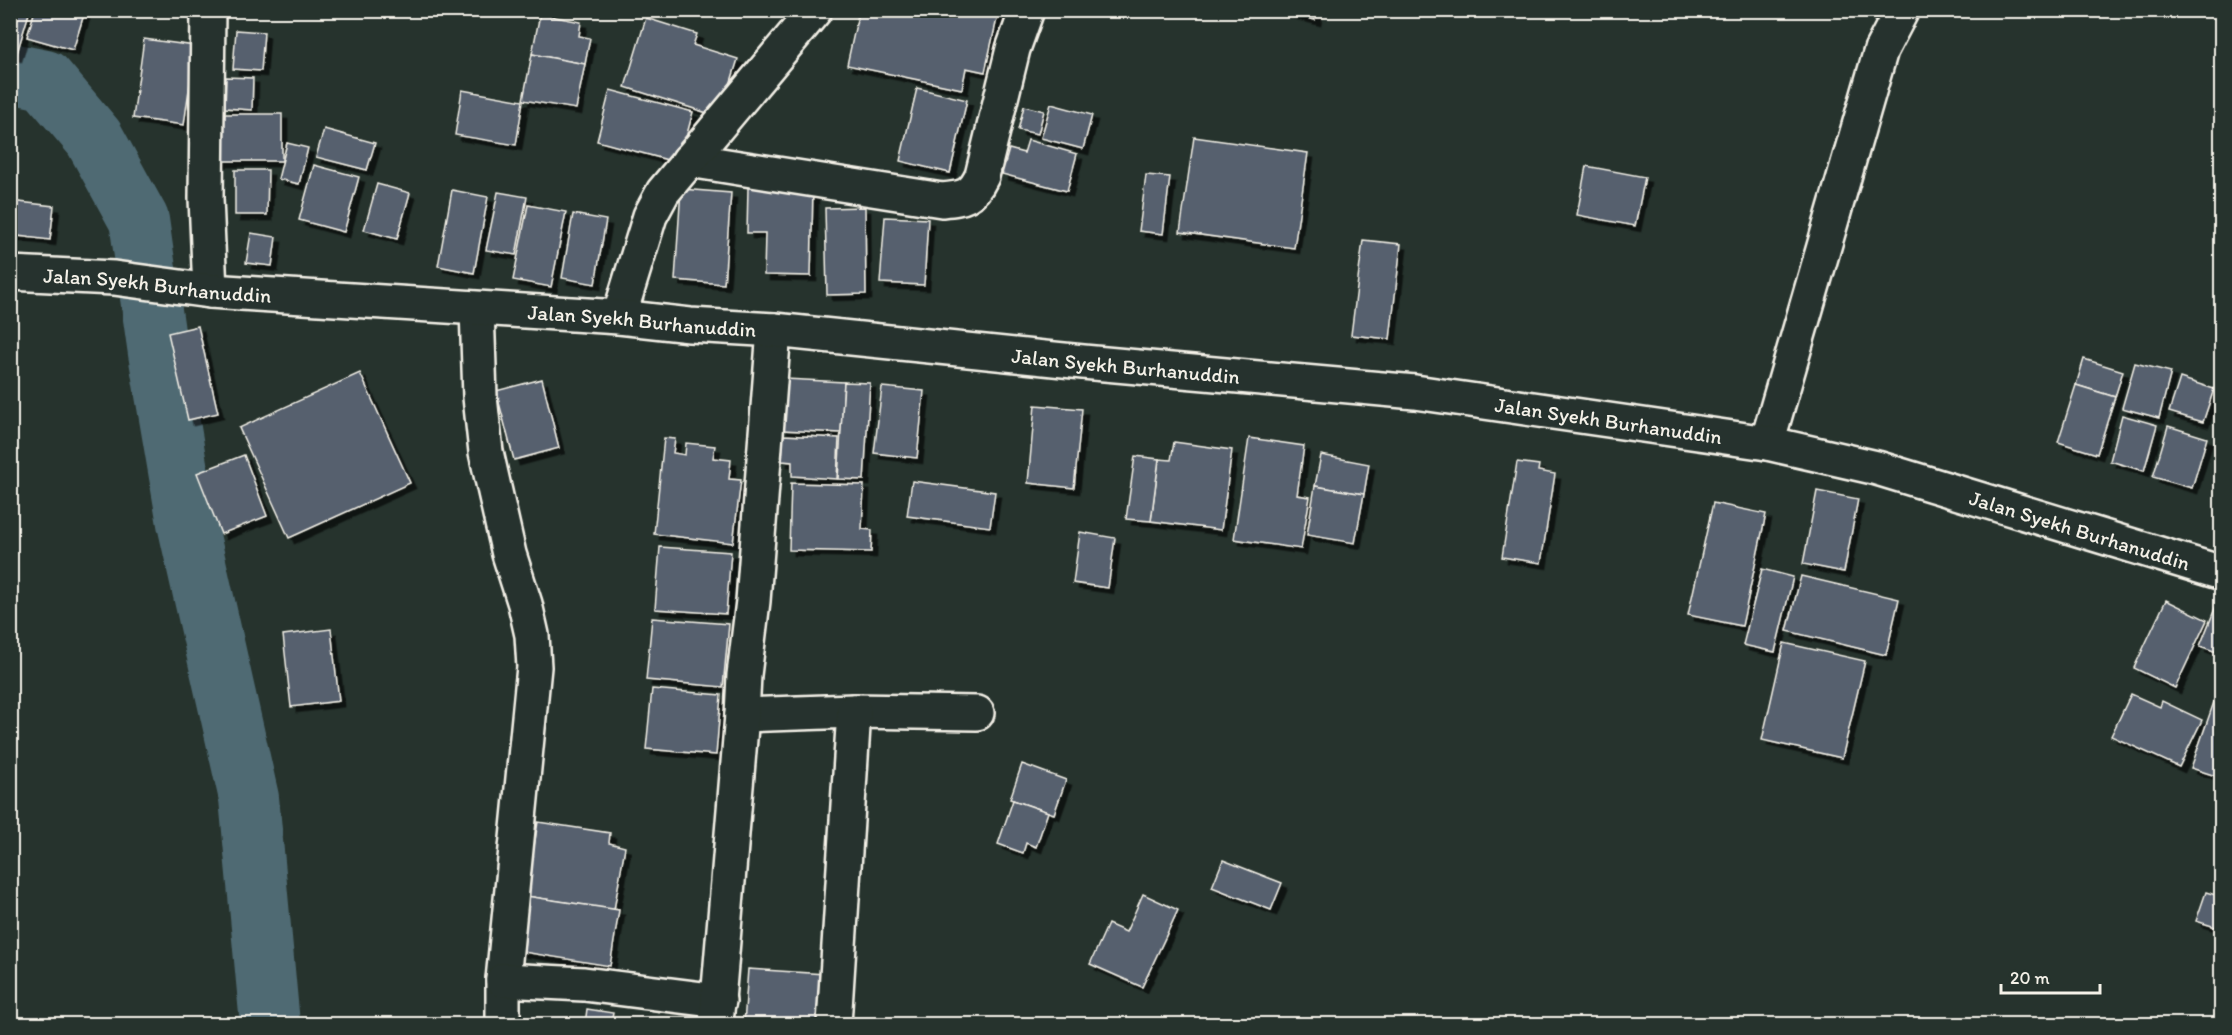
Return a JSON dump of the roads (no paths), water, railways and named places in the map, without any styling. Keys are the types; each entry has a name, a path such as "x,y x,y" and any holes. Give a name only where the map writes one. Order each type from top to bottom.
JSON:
{"street":[{"path":"208,10 206,198 210,291"},
{"path":"619,317 650,216 663,192 815,10"},
{"path":"689,160 942,200 964,198 977,187 982,176 1013,49 1027,10"},
{"path":"1767,442 1881,50 1902,10"},
{"name":"Jalan Syekh Burhanuddin","path":"10,273 114,278 210,291 619,317 690,325 774,330 1083,362 1415,392 1767,442 1877,468 2222,573"},
{"path":"477,309 480,397 486,452 509,554 532,635 534,667 503,980 503,1024"},
{"path":"503,980 584,984 717,1013 774,330"},
{"path":"742,715 854,711 977,713"},
{"path":"834,1024 854,711"}],"waterway":[{"path":"10,73 45,80 94,138 139,220 158,353 187,523 249,798 270,1024"}]}
